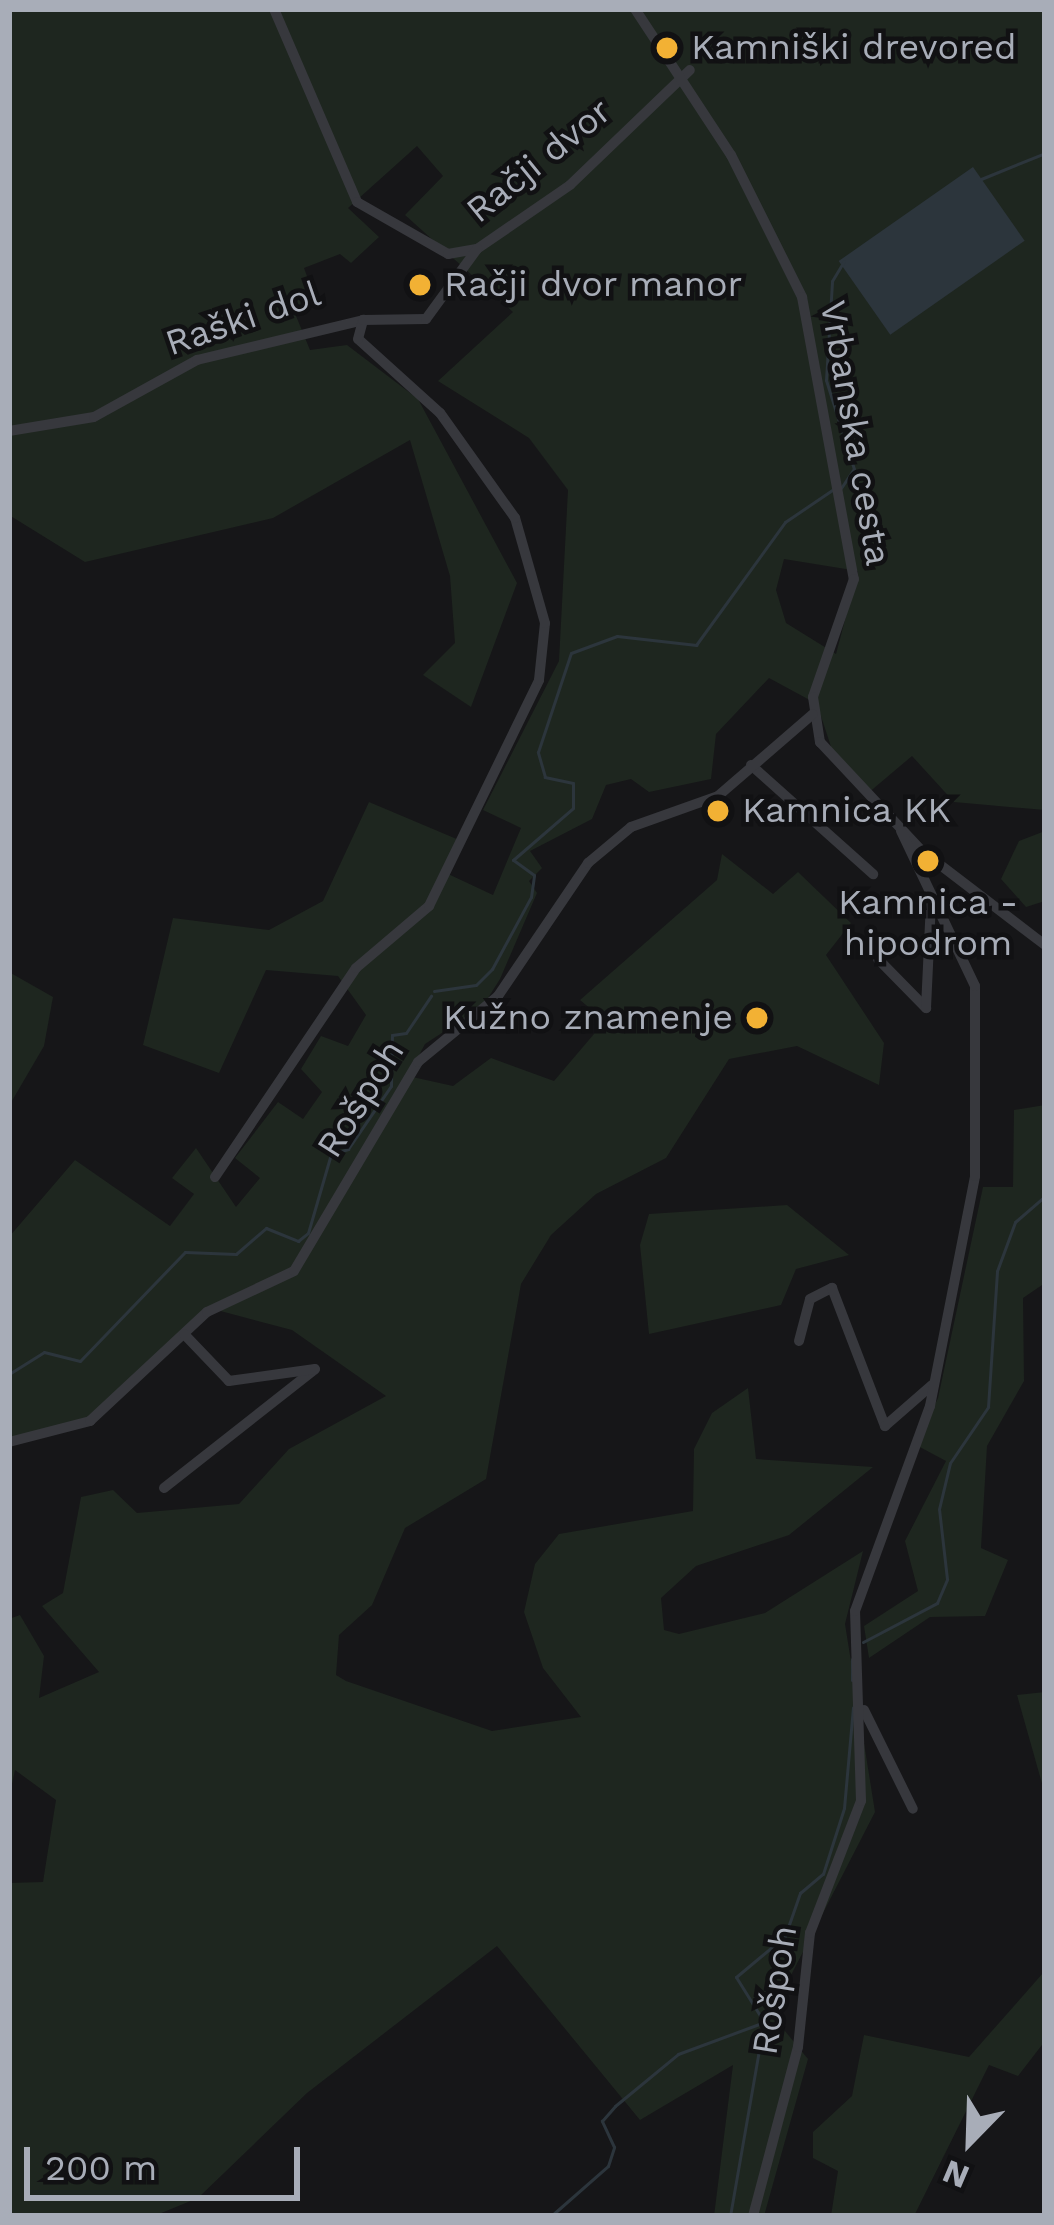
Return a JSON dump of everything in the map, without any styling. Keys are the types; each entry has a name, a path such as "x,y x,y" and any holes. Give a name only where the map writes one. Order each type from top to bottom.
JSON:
{"street":[{"name":"Račji dvor","path":"274,9 357,202 432,251 477,250 569,185 686,74"},
{"name":"Vrbanska cesta","path":"635,9 686,74 789,265 843,493 852,608 813,714"},
{"name":"Raški dol","path":"9,431 94,417 197,360 363,320 426,320 477,250"},
{"path":"215,1177 356,968 430,906 523,722 547,643 515,518 440,413 358,339 363,320"},
{"path":"813,714 835,767 901,831 1045,945"},
{"name":"Rošpoh","path":"9,1442 90,1421 184,1334 307,1259 418,1062 498,996 598,853 632,827 703,805 813,714"},
{"path":"751,765 873,874"},
{"path":"799,1341 810,1299 832,1288 885,1426 934,1383 975,1176 979,1023 975,986 901,831"},
{"path":"878,958 926,1008 931,898"},
{"path":"164,1487 315,1369 230,1381 184,1334"},
{"name":"Rošpoh","path":"753,2216 798,2047 810,1933 862,1801 861,1654 854,1635 934,1383"},
{"path":"863,1707 914,1809"}],"shaded area":[{"path":"9,9 1045,9 1045,810 954,802 912,756 867,794 838,768 817,704 769,678 716,734 711,779 649,792 631,779 606,785 592,819 530,851 542,868 529,881 537,893 500,979 483,1006 425,1044 408,1076 453,1086 491,1058 554,1081 605,1021 580,1000 717,880 722,854 773,894 798,872 851,923 826,955 884,1043 879,1085 797,1046 729,1059 666,1158 596,1194 551,1235 521,1284 486,1479 405,1528 372,1605 339,1635 336,1675 492,1731 581,1717 543,1668 524,1612 535,1564 559,1534 693,1511 694,1449 712,1413 748,1388 756,1459 873,1467 789,1535 696,1566 661,1598 664,1630 679,1634 765,1613 863,1551 845,1624 875,1812 771,2014 808,2059 764,2216 714,2216 733,2065 640,2120 497,1946 307,2093 198,2198 154,2216 9,2216 9,1883 43,1882 56,1800 15,1770 9,1798 9,1619 20,1615 44,1656 39,1698 99,1672 42,1606 63,1593 81,1497 113,1490 137,1513 239,1504 289,1449 386,1396 292,1330 213,1309 94,1418 9,1438 9,1237 75,1160 170,1226 194,1194 172,1178 196,1148 236,1207 260,1178 235,1158 278,1102 303,1119 322,1092 301,1069 321,1036 348,1046 366,1015 338,976 266,970 219,1073 143,1045 173,918 269,930 323,901 369,802 459,840 446,873 493,895 521,828 483,810 559,661 568,490 529,438 438,381 513,312 405,215 443,176 417,146 348,208 379,237 351,263 340,254 304,268 316,301 294,311 310,350 347,345 418,399 517,583 471,707 423,675 455,643 450,576 410,440 273,518 85,562 9,515","holes":["784,559 858,571 836,654 786,623 776,590"]},
{"path":"973,167 1025,241 890,335 839,261"},
{"path":"1045,831 1045,901 1026,907 1001,879 1019,841"},
{"path":"9,972 53,997 44,1046 9,1106"},
{"path":"1045,1105 1045,1283 1023,1298 1024,1381 987,1446 981,1548 1008,1560 985,1616 930,1617 869,1658 864,1626 918,1591 905,1541 946,1461 916,1445 938,1398 983,1187 1013,1187 1014,1110"},
{"path":"787,1205 849,1255 796,1269 781,1305 649,1334 640,1245 649,1214"},
{"path":"1045,1692 1045,1786 1043,1787 1017,1695"},
{"path":"1043,1973 1045,2041 1018,2076 989,2065 914,2216 831,2216 838,2171 813,2158 813,2132 852,2096 864,2035 969,2057"}],"waterway":[{"path":"981,179 1045,153"},
{"path":"841,488 854,469 826,380 832,281 844,261"},
{"path":"434,991 476,985 492,969 531,897 534,875 513,860 573,808 573,783 545,777 538,752 571,653 617,636 696,645 785,522 832,490"},
{"path":"9,1374 44,1352 80,1361 185,1252 236,1254 266,1228 298,1241 308,1233 331,1154 348,1149 391,1086 392,1035 406,1033 431,996"},
{"path":"863,1642 937,1603 947,1579 939,1509 950,1463 988,1407 997,1271 1015,1222 1045,1196"},
{"path":"852,1659 852,1680"},
{"path":"730,2216 764,2022 736,1977 785,1936 800,1893 823,1874 844,1808 853,1707"},
{"path":"551,2216 608,2166 614,2147 602,2121 615,2106 678,2054 762,2023"}],"place":[{"name":"Kamniški drevored","path":"667,48"},
{"name":"Račji dvor manor","path":"420,285"},
{"name":"Kamnica KK","path":"718,811"},
{"name":"Kamnica - hipodrom","path":"928,861"},
{"name":"Kužno znamenje","path":"757,1018"}]}
